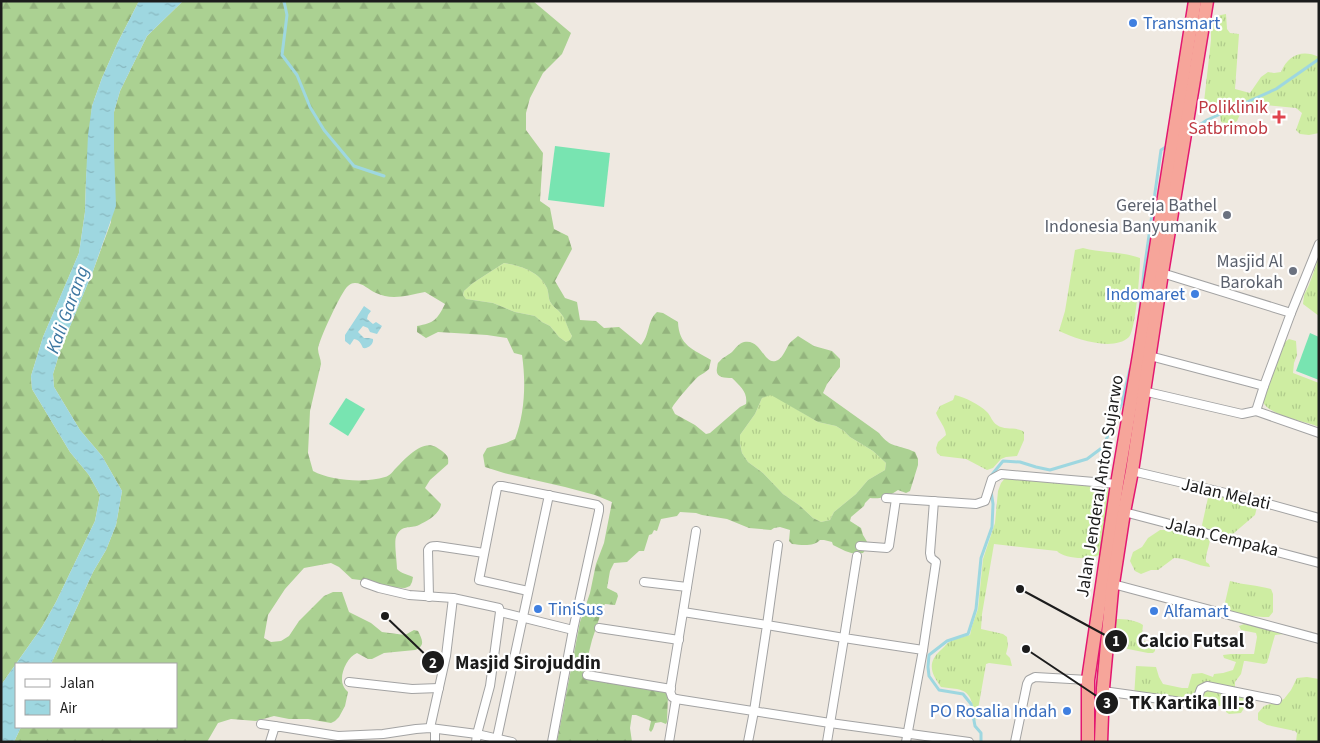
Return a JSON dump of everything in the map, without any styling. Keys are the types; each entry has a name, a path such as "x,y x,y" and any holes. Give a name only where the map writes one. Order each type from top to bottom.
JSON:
{"highway":[{"name":"Jalan Jenderal Anton Sujarwo","path":"1088,742 1088,680 1117,484 1162,273 1195,1"},
{"name":"Jalan Jenderal Anton Sujarwo","path":"1101,742 1102,691 1113,584 1143,391 1144,355 1179,134 1207,1"}],"street":[{"path":"1256,412 1291,313 1319,244"},
{"path":"1162,273 1291,313"},
{"path":"1144,355 1264,386"},
{"path":"1143,391 1242,414 1256,412 1319,433"},
{"name":"Jalan Melati","path":"1132,471 1247,498 1319,518"},
{"path":"886,498 976,504 986,500 992,479 1001,474 1117,484"},
{"path":"528,591 481,582 479,580 497,488 502,486 597,505 599,507 552,742"},
{"path":"497,738 548,495"},
{"path":"860,546 887,548 889,546 896,499"},
{"path":"907,738 936,562 931,558 930,553 934,501"},
{"name":"Jalan Cempaka","path":"1124,512 1319,562"},
{"path":"696,531 671,688 672,697 907,738 969,742"},
{"path":"748,742 778,545"},
{"path":"429,597 429,548 437,546 484,552"},
{"path":"827,742 857,556"},
{"path":"644,582 687,588"},
{"path":"365,583 409,595 453,598 499,608 490,686 477,738"},
{"path":"1113,584 1319,639"},
{"path":"435,742 432,728 446,656 453,598"},
{"path":"500,612 574,630"},
{"path":"683,612 923,650"},
{"path":"599,628 679,640"},
{"path":"587,675 671,688"},
{"path":"1015,742 1029,680 1036,677 1088,680"},
{"path":"349,682 412,689 439,688"},
{"path":"1102,691 1189,703 1197,700 1201,688 1207,686 1277,700"},
{"path":"669,742 676,699"},
{"path":"261,724 338,736 383,738 416,729 432,728 477,738 497,738 512,742"},
{"path":"270,742 275,726"}],"green space":[{"path":"1,1 139,1 118,42 92,106 85,212 79,253 43,337 31,376 32,389 70,452 89,475 100,495 95,521 42,627 1,685"},
{"path":"183,1 533,1 571,33 562,54 543,73 530,98 526,113 526,130 543,153 540,201 550,208 554,229 568,236 572,249 555,281 565,298 577,302 580,320 596,321 604,328 619,327 641,345 657,312 663,313 678,322 684,342 711,360 709,369 693,382 672,408 675,414 695,425 706,434 710,433 746,404 745,393 732,378 721,377 717,374 718,362 740,344 750,342 755,344 769,360 773,361 780,359 790,343 798,336 814,346 832,351 840,359 840,367 827,384 823,393 879,433 887,442 915,452 918,465 910,491 906,493 898,490 884,497 870,498 851,517 850,521 861,528 869,545 863,553 859,554 848,552 833,545 832,542 824,540 811,545 792,544 789,541 790,530 780,527 771,530 749,528 727,519 696,513 680,512 677,516 661,519 657,531 654,530 649,535 644,551 639,551 627,562 614,563 610,571 607,588 617,593 618,596 615,605 605,604 603,607 586,664 591,673 665,692 668,695 667,722 666,724 661,722 655,723 651,732 649,730 651,721 632,715 630,728 632,742 557,742 580,622 590,593 596,564 604,543 612,502 595,495 485,467 483,455 487,448 515,439 523,408 524,376 522,355 514,353 507,338 438,332 426,338 417,332 417,326 434,320 440,314 445,304 425,292 401,297 388,297 376,293 361,284 352,283 345,290 336,306 318,349 321,364 310,411 308,453 313,471 339,479 377,479 390,474 414,451 431,445 442,451 448,460 448,464 430,480 425,488 441,504 433,517 419,525 400,530 396,537 397,569 413,577 410,586 405,588 378,587 352,579 339,567 331,563 304,568 285,589 268,615 264,638 271,642 281,641 289,636 299,621 324,596 333,592 342,592 349,612 371,623 382,632 405,635 414,630 418,631 422,639 421,646 415,650 384,653 372,659 357,653 353,655 347,662 342,676 344,688 348,692 345,706 339,717 331,723 274,716 256,721 231,719 218,723 207,742 14,742 21,728 178,728 178,663 51,663 93,572 106,550 116,525 122,491 102,456 80,430 54,387 53,374 61,348 111,222 114,112 120,91 147,36","holes":["504,263 529,270 544,282 550,301 565,320 572,336 570,340 566,342 550,326 535,316 515,312 493,303 466,299 463,295 464,291 473,283","771,395 818,422 836,426 873,451 886,463 885,470 868,480 856,494 834,512 830,520 821,522 813,518 783,494 763,473 748,462 742,453 740,444 740,435 755,414 762,398"]},
{"path":"1226,14 1227,29 1230,33 1239,34 1235,89 1250,93 1261,77 1268,72 1281,72 1288,61 1296,55 1307,54 1319,57 1319,133 1300,134 1296,130 1302,113 1296,108 1266,105 1254,109 1250,113 1241,112 1237,121 1231,125 1221,122 1220,115 1208,111 1204,102 1211,25 1216,16"},
{"path":"555,146 610,153 604,207 548,200"},
{"path":"1083,248 1126,254 1140,258 1134,323 1129,337 1114,344 1094,343 1059,331 1065,311 1075,250"},
{"path":"1319,257 1319,316 1303,304 1304,295"},
{"path":"504,263 529,270 544,282 550,301 565,319 572,336 570,341 566,342 559,337 550,326 535,316 515,312 493,303 466,299 463,295 464,291"},
{"path":"1310,333 1319,337 1319,380 1296,371"},
{"path":"1289,339 1296,341 1297,355 1293,373 1319,383 1319,427 1288,418 1273,411 1263,402 1285,342"},
{"path":"771,394 818,422 836,426 873,451 886,463 885,470 868,480 856,494 834,512 830,520 821,522 813,518 748,462 742,453 740,435 755,414 762,398"},
{"path":"955,395 980,406 987,412 995,424 1000,427 1018,429 1024,432 1024,440 1017,456 1001,459 993,468 987,470 966,459 941,456 937,453 938,442 946,435 936,413 940,406 953,400"},
{"path":"346,398 365,409 348,436 329,424"},
{"path":"1006,477 1107,487 1110,490 1106,540 1099,555 1083,558 1065,556 1057,551 994,544 981,629 1003,634 1007,637 1008,646 1006,654 1010,658 1012,666 986,664 976,721 973,706 967,693 957,689 941,687 934,677 932,663 937,654 949,642 970,635 978,609 983,559 995,523 998,491"},
{"path":"1212,492 1256,503 1255,515 1234,533 1228,535 1205,531 1202,525 1209,493"},
{"path":"1160,530 1172,530 1210,538 1206,562 1210,567 1174,558 1158,570 1151,570 1141,574 1135,571 1130,561 1133,552 1142,547 1148,538"},
{"path":"1230,581 1271,589 1273,594 1273,612 1269,617 1245,615 1224,607"},
{"path":"1116,619 1130,620 1143,625 1141,641 1152,642 1155,645 1155,651 1148,653 1113,646 1111,642"},
{"path":"1244,624 1281,631 1284,634 1275,635 1267,663 1244,661 1241,674 1235,682 1235,688 1246,700 1246,705 1241,713 1229,714 1226,712 1227,707 1221,706 1187,705 1134,698 1136,666 1156,667 1163,684 1182,688 1188,688 1192,674 1202,673 1213,677 1214,674 1233,670 1236,662 1224,658 1223,655 1254,654 1256,633 1241,630 1239,626"},
{"path":"1297,678 1319,679 1319,742 1296,742 1297,733 1295,731 1267,725 1258,720 1258,713 1264,706 1284,699"}],"water":[{"name":"Kali Garang","path":"139,1 183,1 147,36 120,91 114,112 116,206 93,271 61,348 53,374 54,387 80,430 102,456 122,491 116,525 106,550 93,572 51,663 17,663 42,627 56,602 95,521 100,495 89,475 70,452 32,389 31,376 43,337 79,253 85,212 88,135 92,106 118,42"},
{"path":"364,306 371,311 367,319 373,324 376,322 382,326 377,334 370,332 368,328 363,326 358,332 364,338 373,339 373,341 369,347 363,348 360,342 354,339 350,345 345,341 345,335"},
{"path":"15,665 15,728 21,728 14,742 1,742 1,685"}],"waterway":[{"path":"284,1 287,15 282,55 297,75 310,107 324,130 354,166 384,176"},
{"path":"1189,132 1207,120 1276,89 1319,59"},
{"path":"1139,318 1161,150 1169,145"},
{"path":"990,477 1003,461 1020,462 1050,470 1087,459 1103,447 1122,403 1130,369"},
{"path":"981,742 981,733 975,726 971,704 963,694 939,690 929,676 928,667 929,655 947,641 968,634 976,609 981,558 992,527 993,504 991,491"}],"place":[{"name":"Transmart","path":"1133,23"},
{"name":"Poliklinik Satbrimob","path":"1279,117"},
{"name":"Gereja Bathel Indonesia Banyumanik","path":"1227,215"},
{"name":"Masjid Al Barokah","path":"1293,271"},
{"name":"Indomaret","path":"1195,294"},
{"name":"Calcio Futsal","path":"1020,589"},
{"name":"TiniSus","path":"538,609"},
{"name":"Alfamart","path":"1154,611"},
{"name":"Masjid Sirojuddin","path":"385,616"},
{"name":"TK Kartika III-8","path":"1026,649"},
{"name":"PO Rosalia Indah","path":"1067,711"}]}
